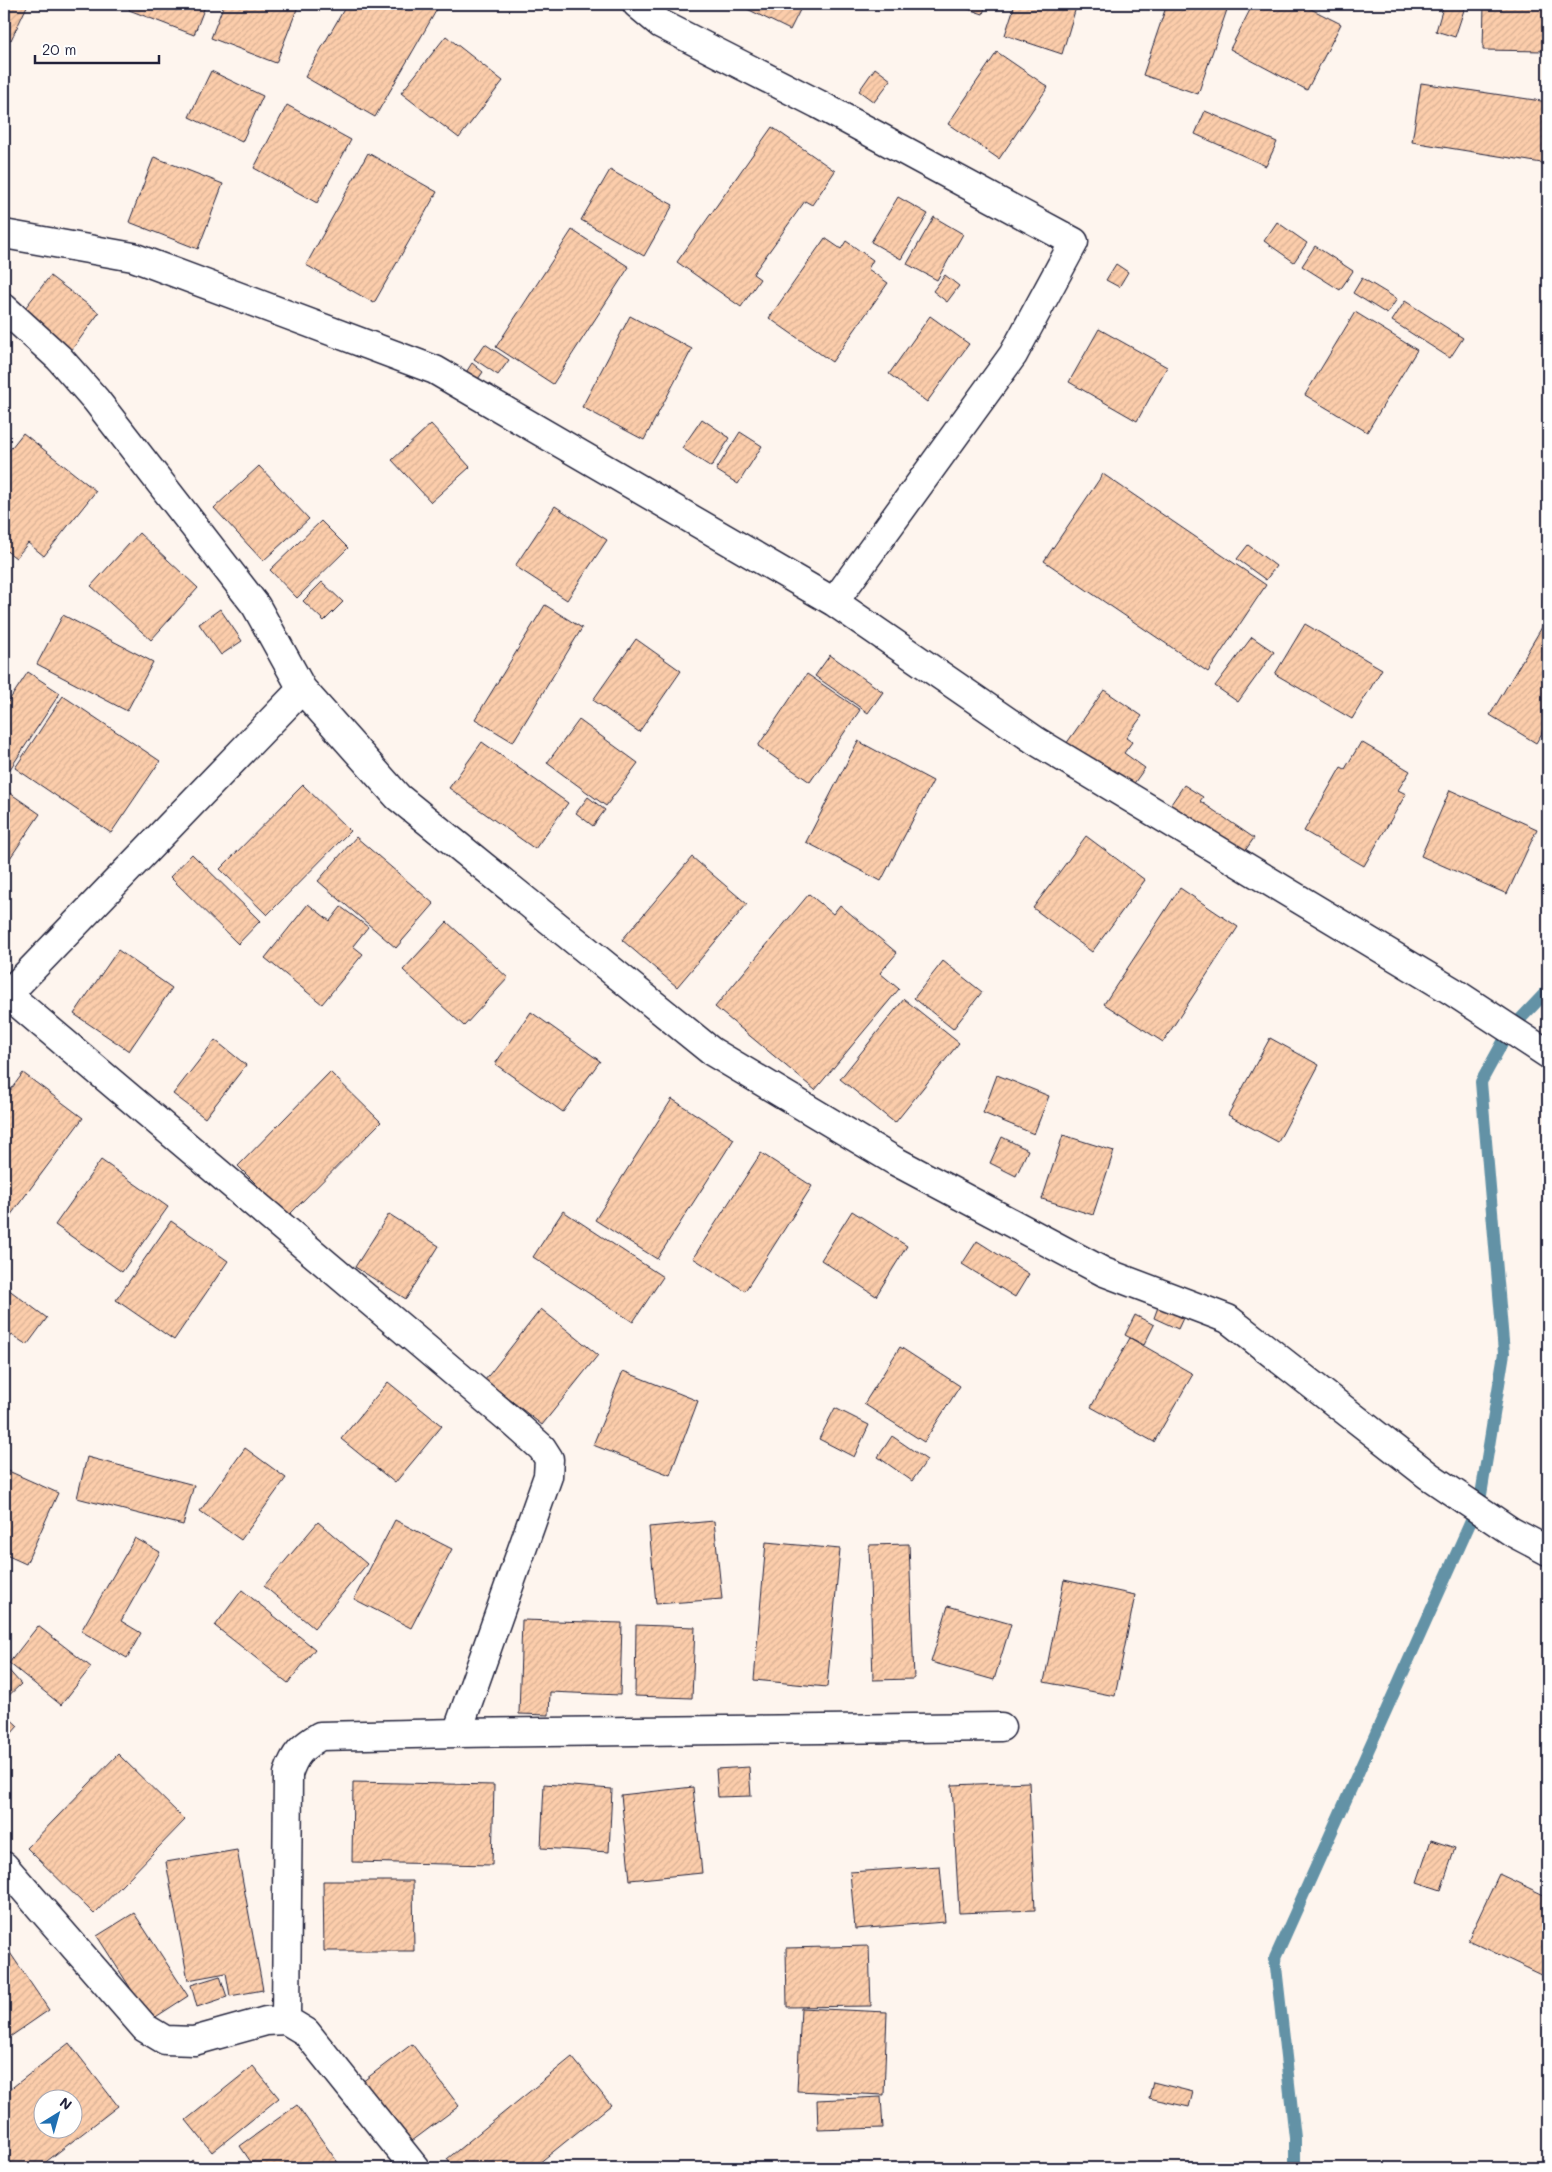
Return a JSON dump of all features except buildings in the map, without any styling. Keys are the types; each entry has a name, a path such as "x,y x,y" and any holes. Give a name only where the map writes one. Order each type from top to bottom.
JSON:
{"street":[{"path":"637,4 661,24 818,104 1074,242 1013,355 834,602"},
{"path":"4,234 133,257 435,370 834,602 1036,741 1452,991 1548,1054"},
{"path":"4,308 59,358 102,407 256,606 302,689 398,797 711,1051 895,1160 1104,1272 1228,1320 1429,1476 1512,1532 1548,1551"},
{"path":"302,689 6,996 506,1417 542,1448 549,1459 548,1476 457,1732"},
{"path":"286,2020 288,1774 292,1763 302,1747 320,1736 457,1732 1001,1727"},
{"path":"4,1866 145,2028 165,2040 194,2040 266,2021 286,2020 306,2032 414,2168"}],"waterway":[{"path":"1295,2168 1295,2138 1275,1958 1480,1501 1504,1353 1481,1082 1509,1031 1548,990"}]}
